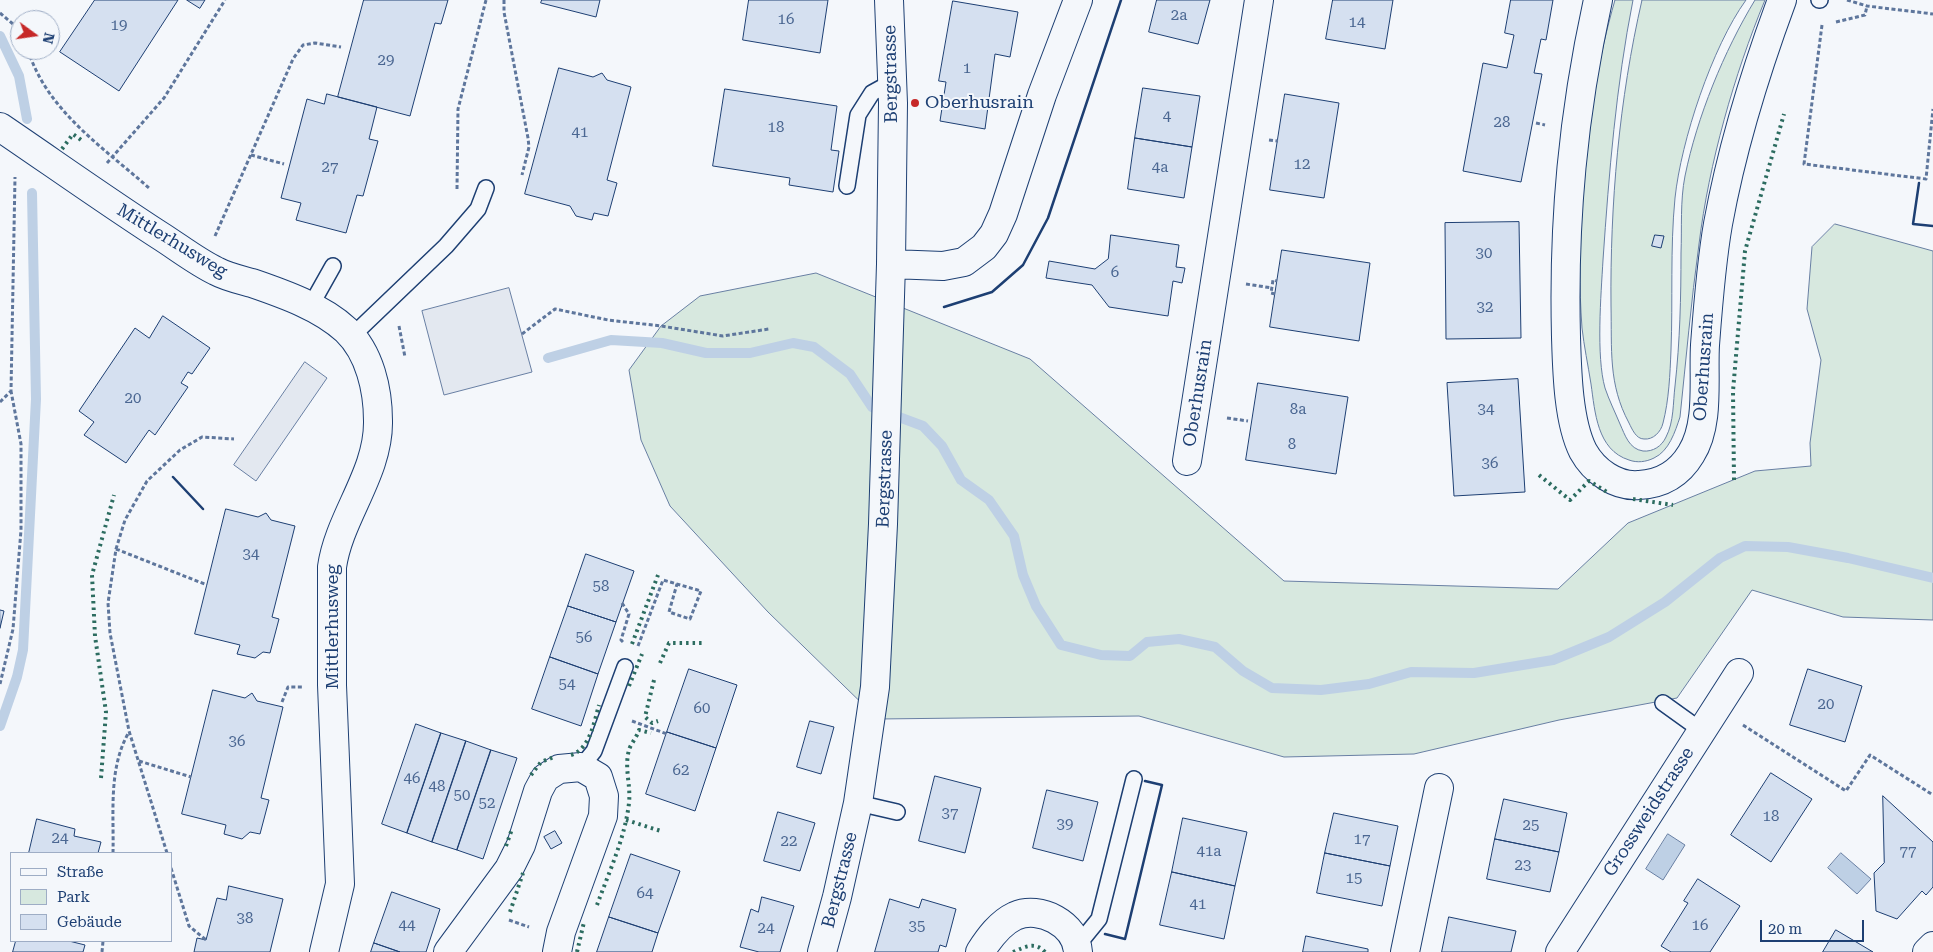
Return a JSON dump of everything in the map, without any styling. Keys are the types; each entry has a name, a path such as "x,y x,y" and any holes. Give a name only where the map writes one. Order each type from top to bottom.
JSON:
{"street":[{"name":"Bergstrasse","path":"822,952 837,897 858,803 875,687 883,524 891,264 892,82 889,0"},
{"path":"891,264 943,266 964,262 984,247 994,234 1003,214 1042,95 1078,0"},
{"name":"Oberhusrain","path":"1188,461 1259,0"},
{"name":"Oberhusrain","path":"1598,0 1588,45 1575,124 1569,184 1564,265 1566,358 1575,427 1583,451 1596,469 1614,481 1630,486 1648,485 1664,480 1676,472 1691,454 1698,438 1704,399 1710,282 1718,223 1749,95 1782,0"},
{"name":"Mittlerhusweg","path":"0,126 88,189 217,272 289,296 310,307 346,331 370,366 376,391 378,422 368,473 334,551 332,568 332,685 340,884 324,952"},
{"name":"Grossweidstrasse","path":"1560,952 1739,673"},
{"path":"448,952 509,870 521,845 538,791 545,778 559,769 582,767 598,777 604,796 602,816 560,932 557,952"},
{"path":"1405,952 1439,788"},
{"path":"980,952 1002,925 1016,915 1029,913 1039,913 1056,920 1067,928 1077,949"},
{"path":"1927,952 1933,946"}],"lane":[{"path":"847,186 858,115 872,93 892,82"},
{"path":"351,337 446,246 478,209 486,188"},
{"path":"310,307 333,266"},
{"path":"582,767 594,751 625,668"},
{"path":"1663,703 1702,731"},
{"path":"1077,949 1099,919 1134,779"},
{"path":"858,803 897,812"}],"path":[{"path":"103,169 112,155 164,98 225,0"},
{"path":"457,193 458,109 486,0"},
{"path":"504,0 504,12 529,147 522,176"},
{"path":"1847,0 1866,6 1933,14"},
{"path":"1866,6 1865,15 1822,25 1804,164 1926,179 1933,109"},
{"path":"0,13 10,22"},
{"path":"214,239 294,59 303,45 315,43 341,47"},
{"path":"31,60 48,92 74,124 157,194"},
{"path":"251,155 284,164"},
{"path":"0,684 13,629 21,530 21,444 12,391 16,174"},
{"path":"207,234 221,243"},
{"path":"1275,294 1271,293 1273,280 1277,281"},
{"path":"1267,287 1272,288"},
{"path":"386,304 395,308 405,357"},
{"path":"522,334 555,309 608,320 723,336 769,329"},
{"path":"0,402 12,391"},
{"path":"167,852 129,732 110,633 108,603 116,549 125,520 147,481 173,456 202,437 234,439"},
{"path":"116,549 207,585"},
{"path":"622,604 629,614 622,640 626,646 620,662 625,668 631,664 663,580 677,584 701,591 690,619 669,612 677,584"},
{"path":"604,723 629,728 632,721 667,734"},
{"path":"1750,729 1846,791 1870,755 1933,795"},
{"path":"113,852 113,795 120,748 129,732"},
{"path":"138,761 191,777"},
{"path":"172,871 189,926 206,940"},
{"path":"506,919 530,928"}],"green space":[{"path":"1615,0 1633,0 1618,97 1605,227 1600,325 1602,375 1610,402 1626,437 1638,450 1647,451 1657,448 1662,443 1669,431 1672,418 1679,336 1682,195 1690,154 1704,108 1722,63 1755,0 1765,0 1733,89 1709,182 1696,266 1680,417 1671,441 1664,451 1654,458 1642,462 1632,461 1618,455 1610,448 1600,429 1596,418 1582,328 1580,298 1582,206 1592,115 1604,42"},
{"path":"1642,0 1746,0 1733,20 1710,68 1691,123 1678,175 1673,217 1671,350 1668,396 1663,423 1656,435 1647,439 1641,439 1633,431 1617,394 1612,366 1611,306 1614,191 1627,76"},
{"path":"1835,224 1933,251 1933,620 1843,617 1752,590 1677,698 1559,720 1414,754 1284,757 1139,716 878,719 768,612 670,506 641,440 629,370 661,326 700,296 816,273 1030,359 1284,581 1558,589 1628,523 1755,471 1811,466 1810,443 1821,360 1807,309 1812,247"}],"shaded area":[{"path":"509,288 532,372 444,395 422,311"},
{"path":"305,362 327,378 256,481 234,465"}],"water":[{"path":"1668,834 1685,845 1663,880 1646,869"},
{"path":"1841,853 1871,879 1857,894 1828,868"}],"building":[{"path":"95,0 178,0 119,91 60,52"},
{"path":"187,0 205,0 200,8"},
{"path":"364,0 448,0 441,24 435,23 410,116 338,97"},
{"path":"542,0 600,0 596,17 541,3"},
{"path":"749,0 828,0 820,53 743,40"},
{"path":"1157,0 1210,0 1198,44 1149,32"},
{"path":"1333,0 1393,0 1385,49 1326,39"},
{"path":"1511,0 1553,0 1546,40 1541,39 1534,73 1542,74 1521,182 1463,171 1483,63 1507,68 1514,35 1505,33"},
{"path":"953,1 1018,12 1010,57 995,54 985,129 940,121 946,82 939,81"},
{"path":"559,68 593,77 602,73 607,80 631,87 607,180 617,183 608,216 594,213 592,220 576,216 570,206 525,194"},
{"path":"1143,88 1200,96 1192,147 1135,138"},
{"path":"725,89 837,106 831,150 839,151 833,192 789,185 790,178 713,166"},
{"path":"327,94 377,107 369,139 378,141 363,196 357,195 346,233 296,220 301,203 281,198 307,99 324,104"},
{"path":"1285,94 1339,103 1324,198 1270,190"},
{"path":"1135,138 1192,147 1184,198 1128,189"},
{"path":"1519,222 1521,338 1446,339 1445,223"},
{"path":"1111,235 1179,245 1176,267 1185,268 1182,283 1173,281 1168,316 1109,307 1092,285 1046,278 1049,261 1095,269 1108,259"},
{"path":"1655,235 1664,236 1661,248 1652,246"},
{"path":"1282,250 1370,263 1359,341 1270,327"},
{"path":"163,316 210,348 192,374 188,372 181,383 188,387 155,435 149,430 126,463 84,435 94,422 79,411 135,328 149,338"},
{"path":"1518,379 1525,492 1454,496 1447,383"},
{"path":"1258,383 1348,397 1336,474 1246,460"},
{"path":"226,509 258,517 266,513 271,520 295,526 272,617 279,619 270,653 263,652 255,658 237,654 240,645 195,634"},
{"path":"586,554 634,571 616,622 568,606"},
{"path":"568,606 616,622 598,674 550,657"},
{"path":"0,610 4,611 0,628"},
{"path":"550,657 598,674 581,726 532,709"},
{"path":"689,669 737,685 716,748 667,732"},
{"path":"1808,669 1862,686 1845,742 1790,725"},
{"path":"213,690 245,698 252,693 257,701 283,707 261,798 269,800 260,834 250,832 242,839 224,834 226,825 182,814"},
{"path":"810,721 834,727 821,774 797,767"},
{"path":"416,724 441,733 407,833 382,824"},
{"path":"667,732 716,748 695,811 646,794"},
{"path":"441,733 466,741 432,842 407,833"},
{"path":"466,741 491,750 457,850 432,842"},
{"path":"491,750 517,758 483,859 457,850"},
{"path":"1771,773 1812,799 1771,862 1731,835"},
{"path":"935,776 981,788 965,853 919,841"},
{"path":"1047,790 1098,802 1083,861 1033,848"},
{"path":"1883,796 1933,842 1933,887 1926,895 1922,891 1897,919 1876,911 1874,873 1884,863"},
{"path":"1504,799 1567,813 1559,852 1495,839"},
{"path":"778,812 815,823 800,871 764,861"},
{"path":"1334,813 1398,826 1390,866 1325,853"},
{"path":"1183,818 1247,832 1235,886 1172,872"},
{"path":"37,819 75,829 74,836 101,842 98,852 29,852"},
{"path":"555,831 562,843 551,849 544,837"},
{"path":"1495,839 1559,852 1550,892 1487,879"},
{"path":"1325,853 1390,866 1382,906 1317,893"},
{"path":"631,854 680,871 658,933 609,917"},
{"path":"1172,872 1235,886 1224,939 1160,925"},
{"path":"1698,879 1740,906 1710,952 1671,952 1661,946 1688,903 1684,901"},
{"path":"229,886 283,899 270,952 194,952 197,938 206,940 217,898 226,900"},
{"path":"392,892 440,909 426,952 400,952 374,943"},
{"path":"762,897 794,906 780,952 759,952 740,947 751,909 758,912"},
{"path":"890,899 919,908 922,899 956,909 946,947 940,945 938,952 875,952"},
{"path":"609,917 658,933 652,952 597,952"},
{"path":"1449,917 1516,931 1511,952 1442,952"},
{"path":"1836,930 1873,952 1823,952"},
{"path":"1306,936 1368,949 1368,952 1303,952"},
{"path":"16,942 73,942 85,945 83,952 13,952"},
{"path":"374,943 400,952 371,952"}],"waterway":[{"path":"0,36 19,76 27,119"},
{"path":"0,726 17,677 23,650 36,399 32,193"},
{"path":"548,358 611,340 662,343 706,353 750,353 793,343 814,347 850,374 872,407 923,426 942,446 961,480 989,500 1014,536 1023,575 1036,606 1061,645 1101,655 1130,656 1147,642 1179,639 1215,647 1243,671 1272,688 1321,690 1369,684 1411,672 1474,673 1553,660 1609,637 1665,602 1720,558 1745,546 1788,547 1848,558 1933,578"}],"hedge":[{"path":"1734,480 1733,391 1745,251 1784,114"},
{"path":"62,149 73,134 81,140"},
{"path":"1539,475 1570,500 1589,481 1607,492"},
{"path":"101,778 106,712 95,636 92,575 114,495"},
{"path":"1633,499 1673,505"},
{"path":"632,644 658,575"},
{"path":"660,663 669,643 703,643"},
{"path":"629,686 642,654"},
{"path":"654,680 645,717 652,723 658,721"},
{"path":"571,755 583,747 587,741 599,705"},
{"path":"597,905 616,855 627,816 629,803 627,763 629,750 639,730 651,733"},
{"path":"531,775 541,762 554,757"},
{"path":"626,820 661,831"},
{"path":"506,846 512,829"},
{"path":"510,912 523,873"},
{"path":"577,952 584,922"},
{"path":"1013,952 1034,946 1045,952"}],"wall":[{"path":"944,307 992,292 1023,265 1048,218 1121,0"},
{"path":"1919,183 1913,224 1933,226"},
{"path":"173,477 203,509"},
{"path":"1105,934 1125,939 1162,785 1145,781"}],"place":[{"name":"Oberhusrain","path":"915,103"}]}
